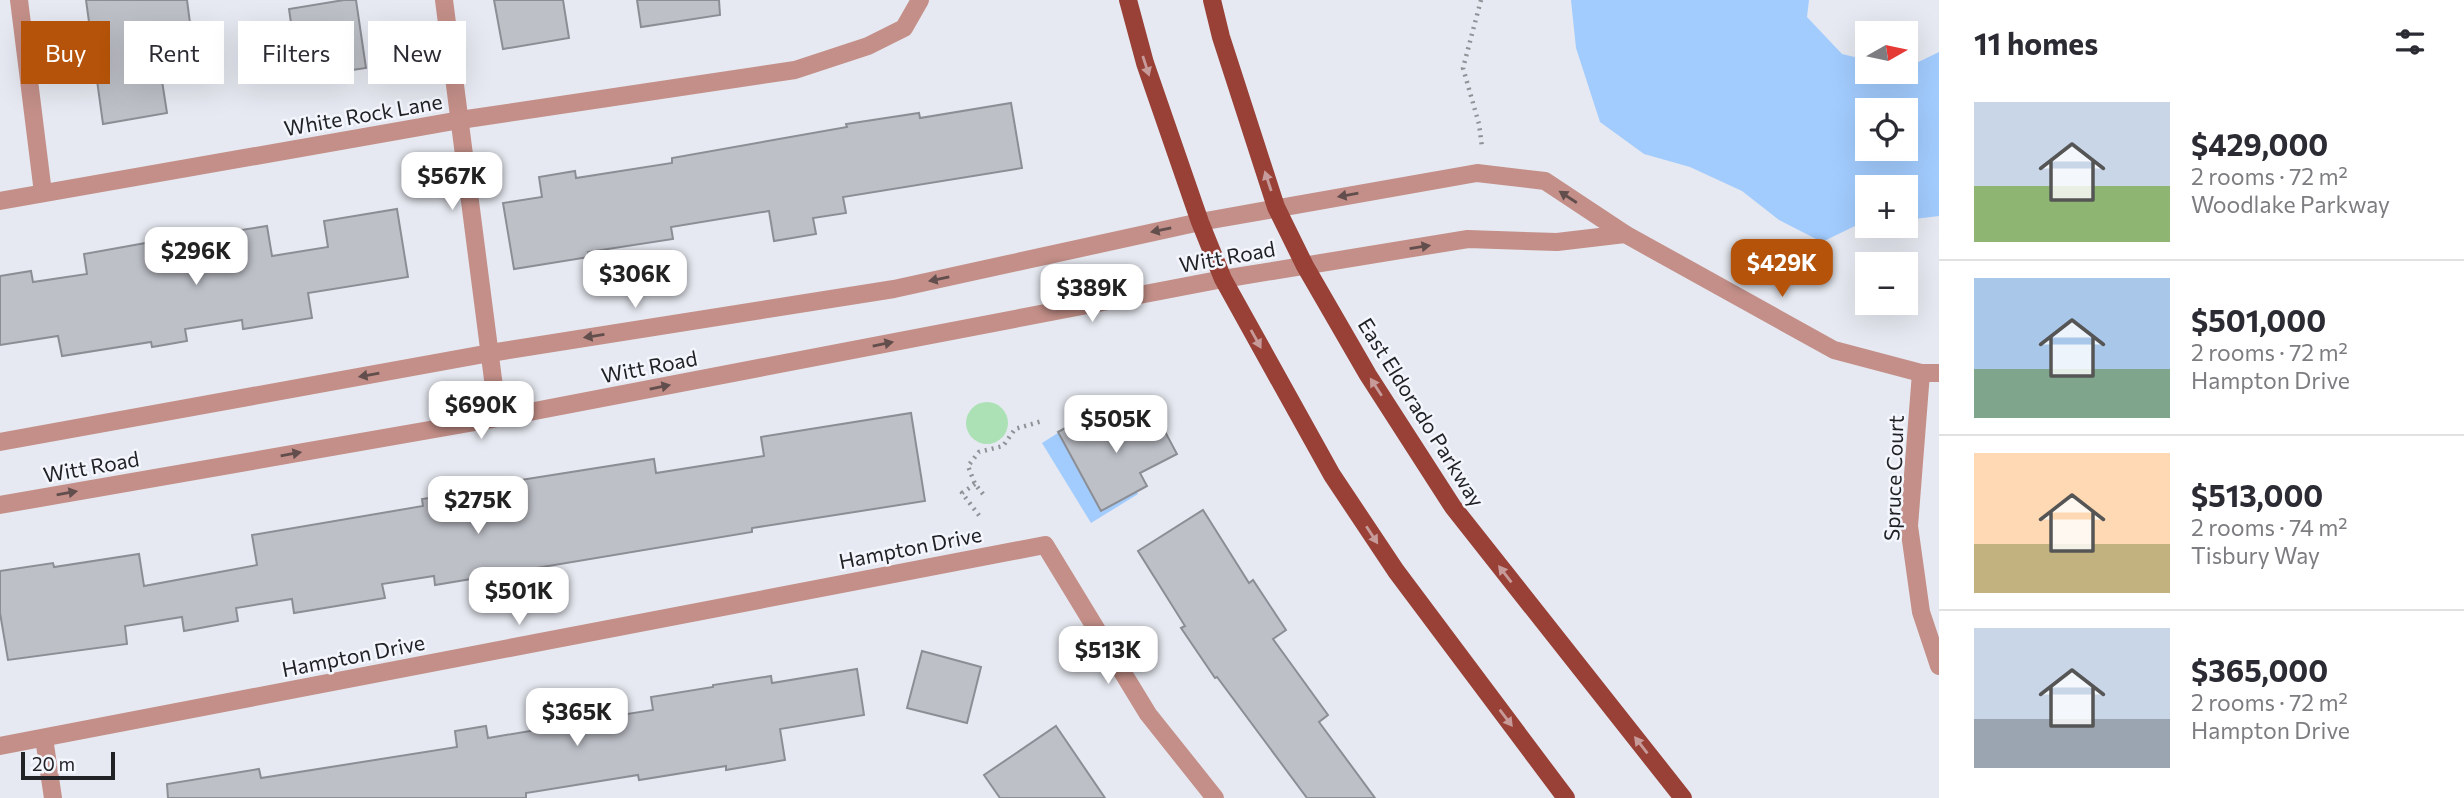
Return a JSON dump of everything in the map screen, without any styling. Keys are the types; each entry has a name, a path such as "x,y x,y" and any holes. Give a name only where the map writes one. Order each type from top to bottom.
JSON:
{"main road":[{"path":"1128,0 1145,63 1200,222 1223,279 1332,475 1382,550 1566,798"},
{"name":"East Eldorado Parkway","path":"1212,0 1221,37 1276,207 1305,266 1368,375 1453,508 1683,798"}],"street":[{"path":"19,0 43,193"},
{"path":"444,0 498,418"},
{"name":"White Rock Lane","path":"0,201 460,120 795,70 868,46 904,28 920,0"},
{"name":"Witt Road","path":"0,442 490,353 894,289 1200,222 1477,173 1545,181 1625,234 1834,350 1930,373"},
{"name":"Witt Road","path":"0,505 498,418 1223,279 1468,239 1557,242 1625,234"},
{"name":"Spruce Court","path":"1930,373 1909,526 1921,612 1939,666"},
{"name":"Hampton Drive","path":"0,746 1045,545 1148,714 1215,798"},
{"path":"44,738 53,798"}],"path":[{"path":"1481,0 1463,68 1479,124 1482,147"},
{"path":"983,494 975,484 968,466 979,452 1003,446 1015,429 1042,421"},
{"path":"975,484 962,492 981,518"}],"green space":[{"path":"987,402 1002,408 1008,423 1002,438 987,444 972,438 966,423 972,408"}],"water":[{"path":"1571,0 1809,0 1807,17 1842,54 1855,57 1855,84 1918,84 1918,62 1939,52 1939,216 1918,219 1918,175 1855,175 1855,226 1822,242 1779,220 1742,191 1690,167 1644,154 1600,122 1576,48"},
{"path":"1088,414 1138,494 1091,523 1042,443"}],"building":[{"path":"86,0 187,0 190,21 124,21 124,84 163,84 167,113 103,124 98,84 110,84 110,21 89,21"},
{"path":"356,0 366,68 354,70 354,21 291,21 289,9"},
{"path":"494,0 563,0 569,38 503,49"},
{"path":"637,0 719,0 720,15 641,27"},
{"path":"1011,103 1022,168 843,197 846,213 813,218 816,234 774,241 769,211 671,227 673,239 588,252 589,257 514,269 503,203 542,197 539,177 575,171 576,178 672,163 672,158 847,127 846,124 919,113 920,118"},
{"path":"397,209 408,277 308,293 312,318 243,329 242,320 185,329 187,341 152,347 151,342 62,356 58,336 0,345 0,276 31,271 33,282 87,274 84,254 168,239 171,262 231,251 228,232 267,226 272,256 328,247 324,221"},
{"path":"1098,410 1111,434 1154,411 1177,454 1140,473 1147,486 1101,511 1058,432"},
{"path":"911,413 925,501 752,528 752,532 435,585 434,576 382,584 385,598 294,613 292,599 236,608 238,621 184,631 182,617 125,626 127,644 8,660 0,613 0,571 53,563 54,567 139,554 144,586 257,565 252,535 423,506 422,499 508,486 508,482 654,459 656,473 764,456 761,437"},
{"path":"1203,510 1249,583 1253,580 1286,630 1273,639 1328,715 1319,722 1375,798 1307,798 1217,677 1215,678 1181,628 1185,626 1138,551"},
{"path":"922,651 981,667 967,723 907,708"},
{"path":"857,669 864,715 780,729 785,760 639,780 638,775 526,793 526,798 168,798 167,784 259,769 261,778 457,747 455,731 486,726 488,738 542,729 541,721 600,711 602,718 653,710 651,697 713,685 771,676 772,683"},
{"path":"1056,726 1105,798 1000,798 984,775"}]}
